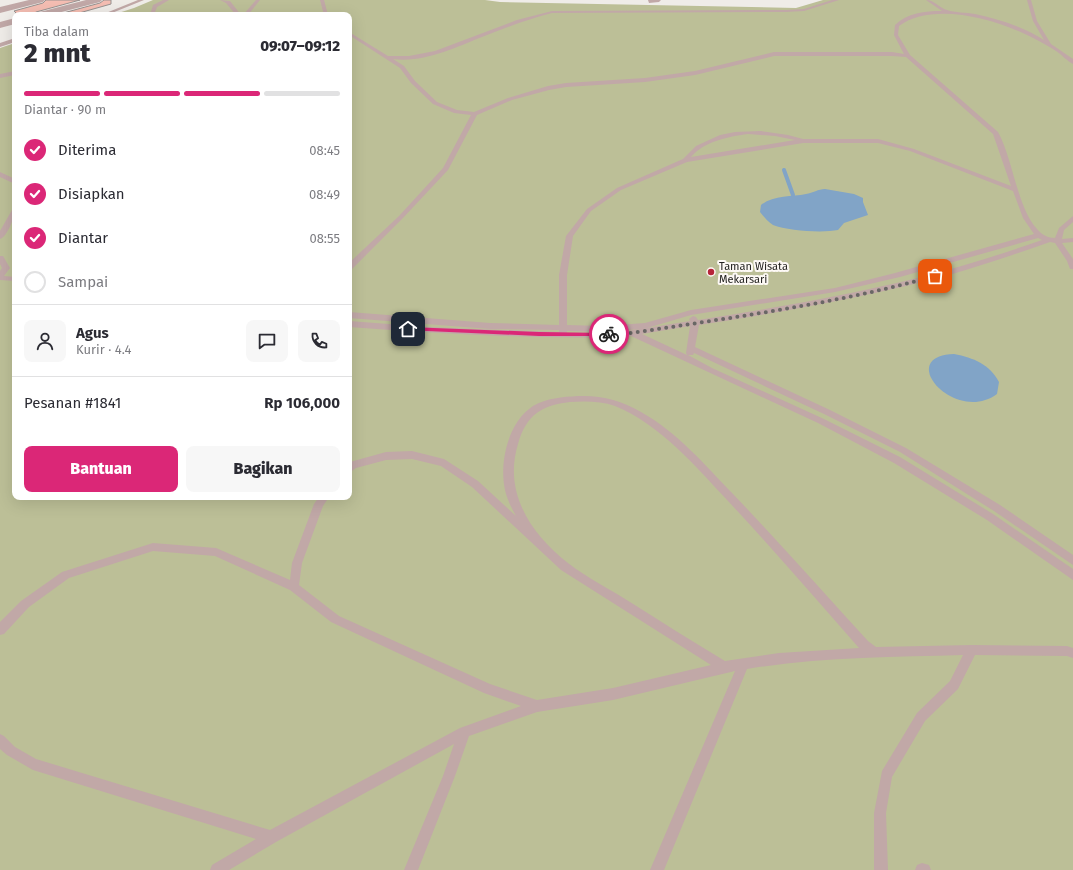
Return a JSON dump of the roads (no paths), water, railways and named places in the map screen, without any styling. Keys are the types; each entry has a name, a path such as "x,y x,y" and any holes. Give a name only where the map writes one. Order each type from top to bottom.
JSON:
{"street":[{"path":"12,21 2,8 40,0"},
{"path":"51,12 97,0"},
{"path":"0,25 12,22"}],"lane":[{"path":"111,12 142,0"},
{"path":"153,12 155,6 167,0"},
{"path":"222,0 228,2 236,12"},
{"path":"248,12 258,0"},
{"path":"321,0 325,12"},
{"path":"387,56 412,58 434,53 534,16 552,12 786,12 804,10 837,0"},
{"path":"928,0 948,13"},
{"path":"1028,0 1035,21 1050,44"},
{"path":"1073,62 1050,44 1028,32 994,20 971,15 948,13 921,15 910,17 897,25 896,35 908,56 996,133 1003,145 1021,208 1027,220 1039,236 1058,242 1073,240"},
{"path":"352,35 402,67 413,82 435,103 456,112 475,114 510,99 548,88 566,85 645,80 687,74 774,54 878,54 908,56"},
{"path":"0,45 12,41"},
{"path":"0,76 12,74"},
{"path":"352,264 401,217 446,168 475,114"},
{"path":"685,160 696,148 717,138 734,134 770,134 789,136 804,141"},
{"path":"563,331 563,275 570,236 589,210 619,189 685,160 804,141 878,141 912,150 1016,190"},
{"path":"0,174 12,180"},
{"path":"0,237 12,215"},
{"path":"1073,218 1061,229 1058,242 1071,261 1073,267"},
{"path":"352,315 615,334 691,313 835,290 897,275 1039,236"},
{"path":"630,330 695,323 778,310 909,283 1020,251 1048,240"},
{"path":"0,258 3,268 0,278 12,279"},
{"path":"689,359 695,323 691,313"},
{"path":"352,324 408,329 563,331"},
{"path":"630,330 709,370 820,421 897,460 990,517 1073,575"},
{"path":"691,348 827,412 903,450 997,508 1073,561"},
{"path":"536,539 512,498 508,471 510,450 520,423 534,409 551,401 595,399 622,405 659,428 683,448 761,529 864,645 874,652"},
{"path":"352,466 386,456 412,455 444,463 475,484 565,567 724,667"},
{"path":"294,587 297,563 316,510 322,500"},
{"path":"0,630 25,604 66,575 153,547 216,552 294,587 335,619 488,689 537,706"},
{"path":"881,870 880,813 886,775 921,717 941,699 954,684 972,650"},
{"path":"217,870 271,837 464,732 537,706 613,694 724,667 779,658 874,652 972,650 1067,651 1073,653"},
{"path":"657,870 744,663"},
{"path":"412,870 449,776 464,732"},
{"path":"0,740 6,750 33,764 271,837"}],"water":[{"path":"825,189 854,194 863,198 868,215 844,223 838,230 815,231 787,229 773,225 767,221 760,212 761,205 771,199 806,194"},
{"path":"954,354 974,360 986,366 999,382 997,394 981,401 964,401 949,395 937,386 930,376 930,365 937,358"}],"waterway":[{"path":"784,170 793,195"}],"place":[{"name":"Taman Wisata Mekarsari","path":"711,272"}]}
